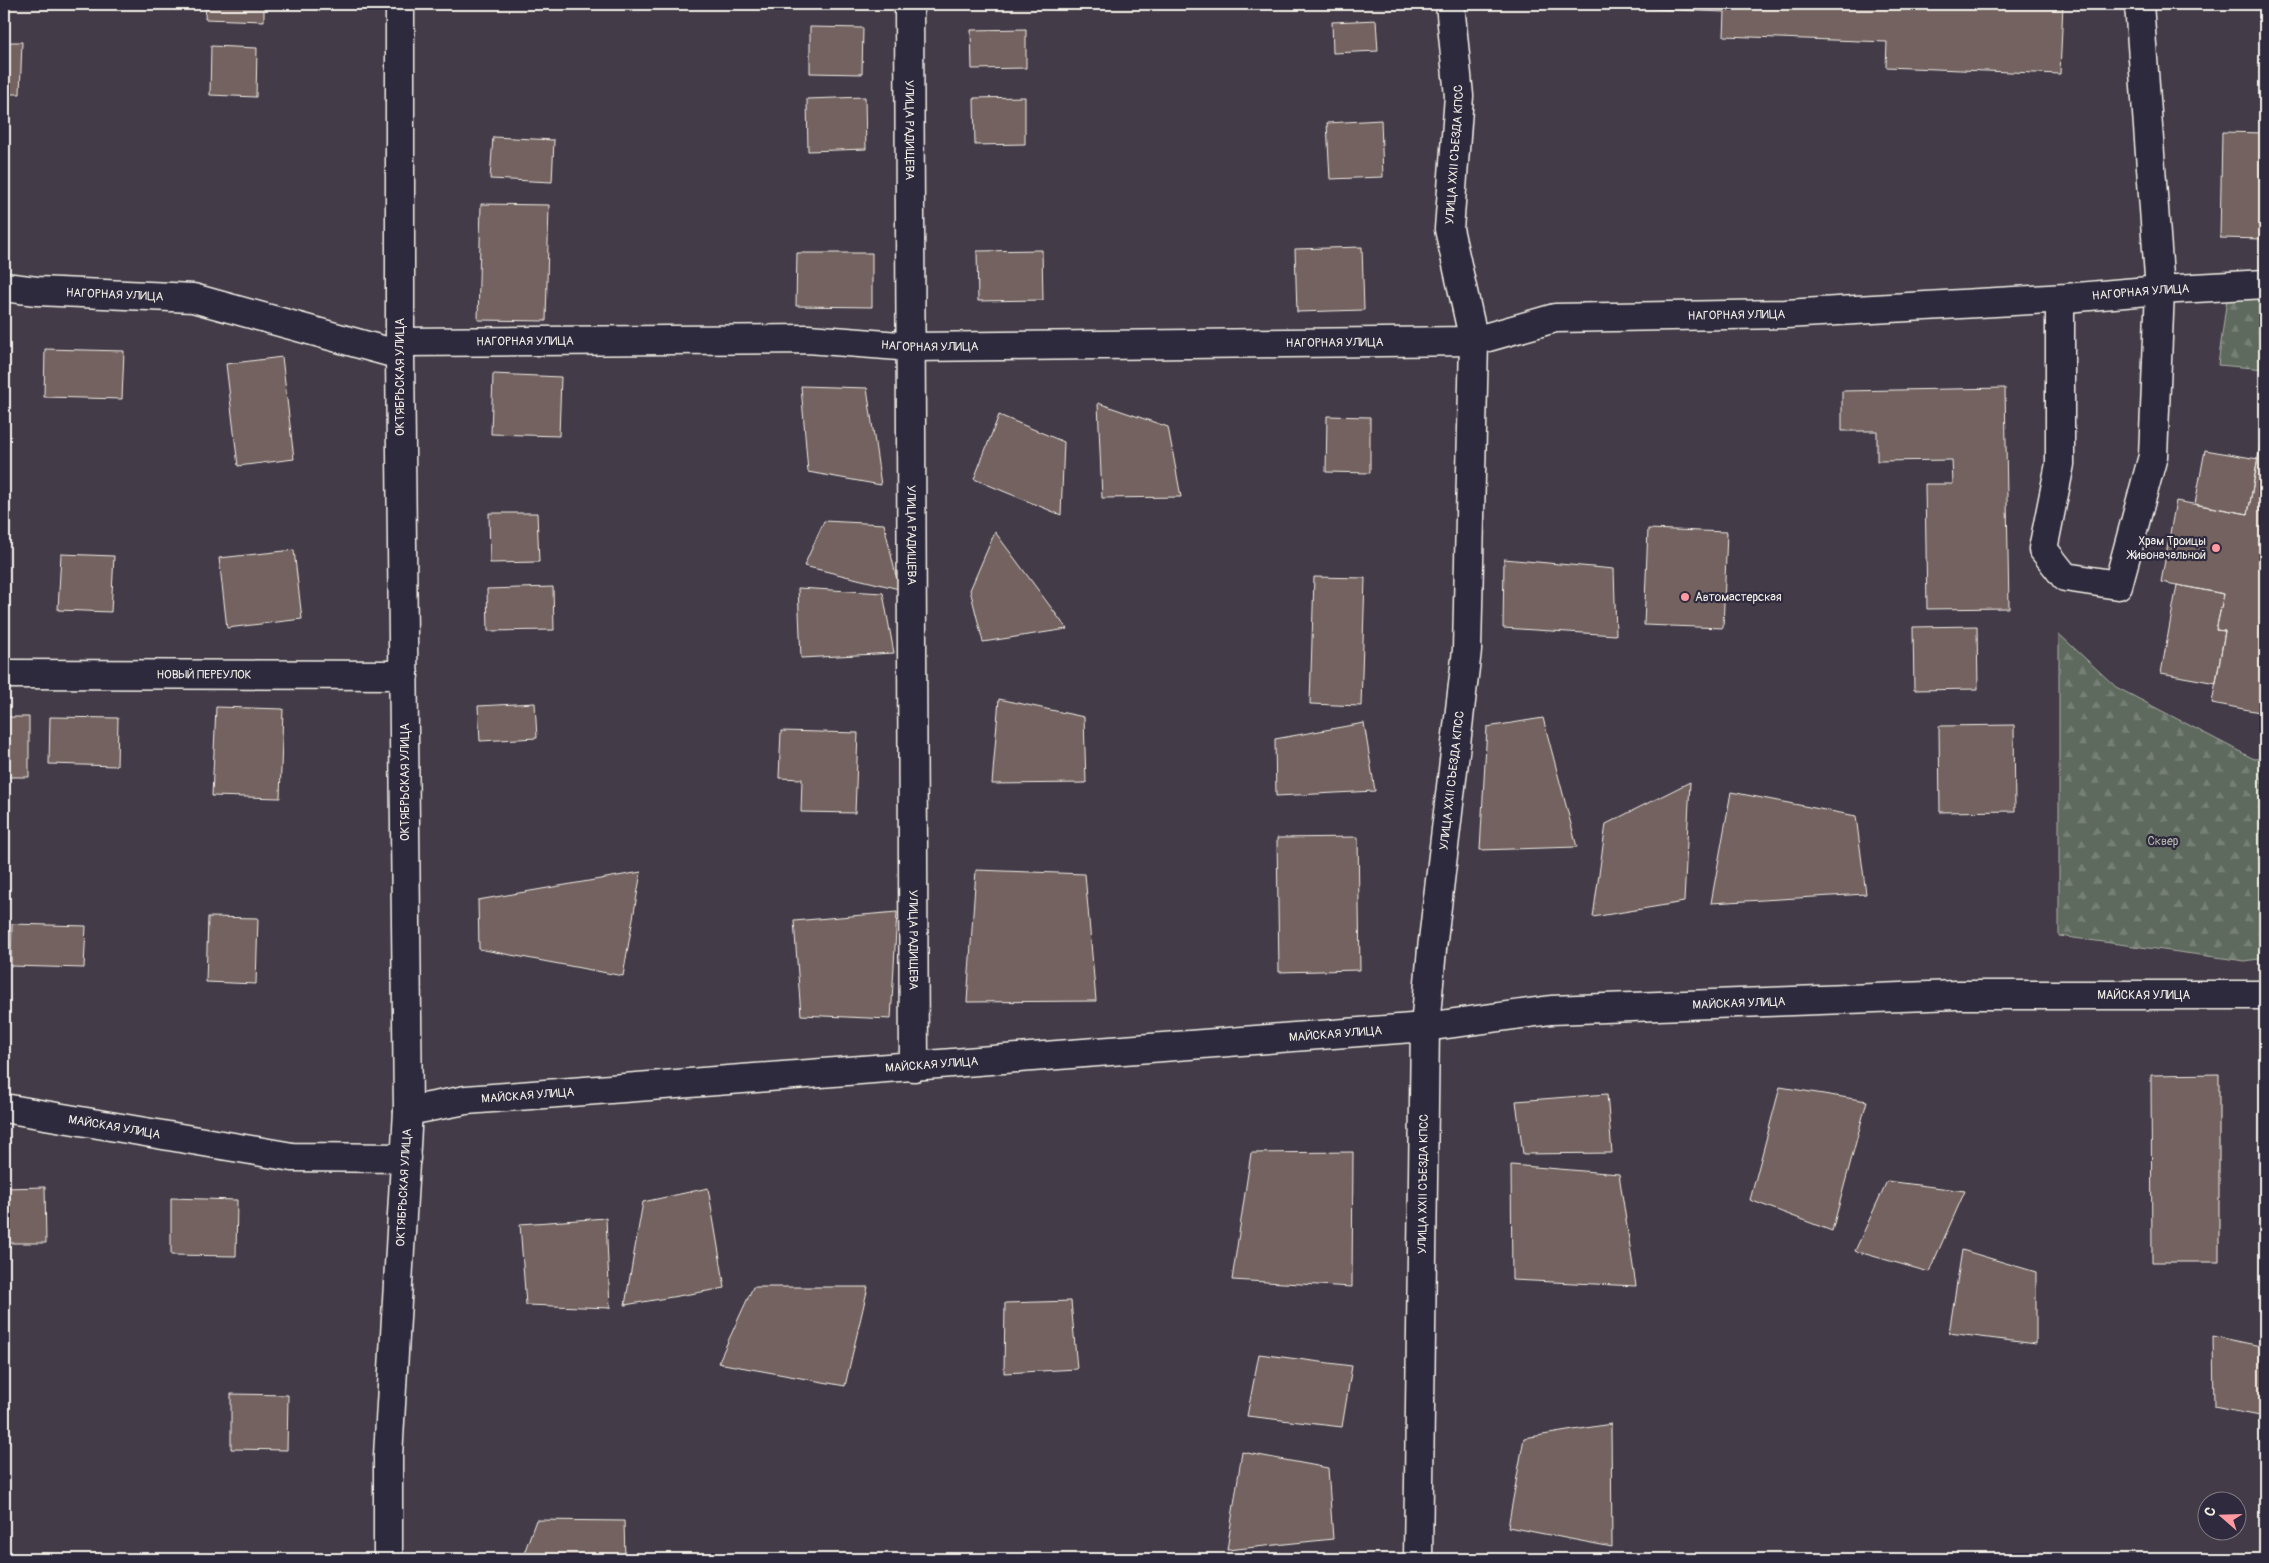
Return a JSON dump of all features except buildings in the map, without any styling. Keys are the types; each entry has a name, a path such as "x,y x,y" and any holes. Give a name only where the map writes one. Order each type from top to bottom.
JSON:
{"street":[{"name":"ОКТЯБРЬСКАЯ УЛИЦА","path":"388,1559 388,1456 408,1111 400,349 400,4"},
{"name":"УЛИЦА РАДИЩЕВА","path":"909,4 914,1067"},
{"name":"УЛИЦА XXII СЪЕЗДА КПСС","path":"1418,1559 1425,1027 1432,950 1467,650 1474,341 1449,229 1459,96 1450,4"},
{"path":"2060,299 2060,464 2043,550 2065,577 2118,584 2153,456 2160,290 2139,4"},
{"name":"НАГОРНАЯ УЛИЦА","path":"4,287 37,291 193,298 400,349 808,339 912,348 1474,341 1555,318 1785,314 2060,299 2160,290 2265,284"},
{"name":"НОВЫЙ ПЕРЕУЛОК","path":"4,674 404,675"},
{"name":"МАЙСКАЯ УЛИЦА","path":"408,1111 466,1100 1425,1027 1551,1010 1956,995 2265,995"},
{"name":"МАЙСКАЯ УЛИЦА","path":"4,1108 292,1157 406,1158"}],"green space":[{"path":"2227,298 2265,298 2265,369 2218,365"},
{"name":"Сквер","path":"2059,634 2116,687 2254,759 2265,758 2265,958 2245,961 2059,936"}],"place":[{"name":"Храм Троицы Живоначальной","path":"2216,548"},
{"name":"Автомастерская","path":"1685,597"}]}
